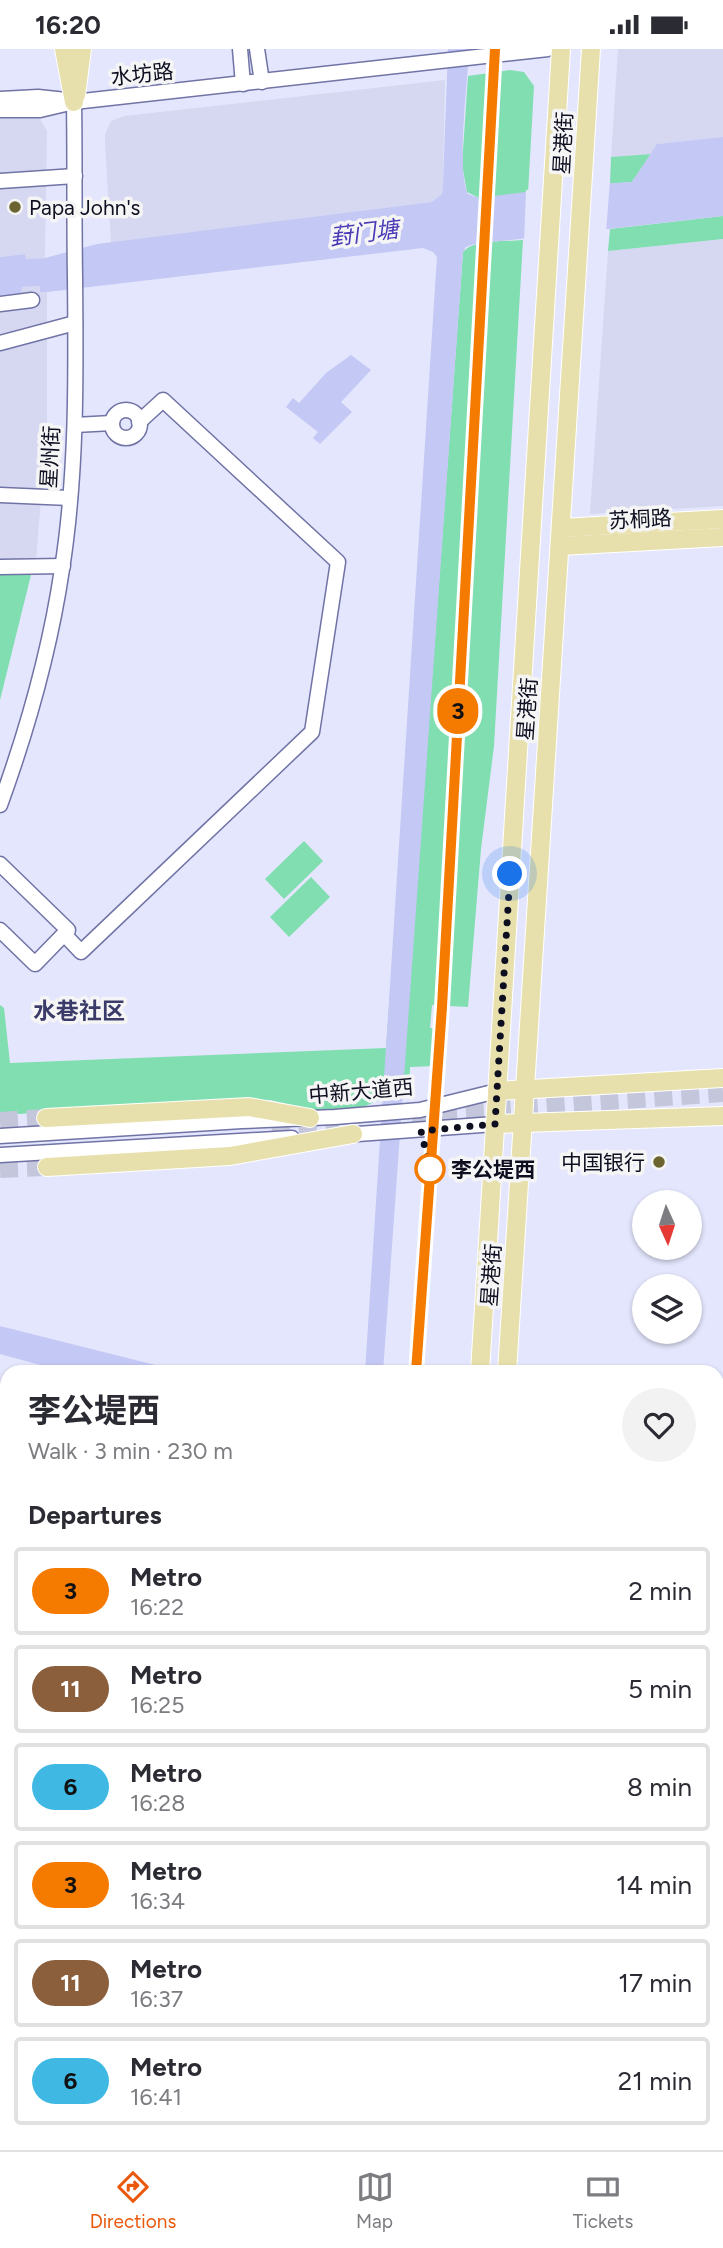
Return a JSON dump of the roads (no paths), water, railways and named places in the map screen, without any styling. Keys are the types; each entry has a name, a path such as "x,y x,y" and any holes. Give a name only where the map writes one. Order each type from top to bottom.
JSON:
{"main road":[{"name":"星州街","path":"64,49 74,102"},
{"name":"星州街","path":"74,102 82,49"},
{"name":"星港街","path":"480,1365 561,49"},
{"name":"星港街","path":"508,1365 591,49"},
{"name":"苏桐路","path":"561,527 723,519"},
{"path":"590,526 591,544"},
{"name":"苏桐路","path":"560,546 723,537"},
{"name":"中新大道西","path":"497,1091 723,1078"},
{"path":"47,1118 249,1107 310,1118"},
{"name":"中新大道西","path":"495,1124 723,1116"},
{"path":"47,1167 230,1156 353,1134"}],"street":[{"path":"240,49 243,84"},
{"path":"257,49 261,82"},
{"name":"水坊路","path":"0,110 40,110 74,102 548,49"},
{"path":"586,49 591,49"},
{"name":"水坊路","path":"0,99 38,97 74,102"},
{"name":"星州街","path":"0,805 47,654 70,498 75,425 74,102"},
{"path":"0,181 75,176"},
{"path":"0,304 32,300"},
{"path":"0,343 75,323"},
{"path":"64,934 81,952 312,732 338,562 163,400 139,422"},
{"path":"123,410 132,411 139,422 138,431 126,438 118,436 112,423 115,415 123,410"},
{"path":"75,425 112,423"},
{"path":"0,495 70,498"},
{"path":"0,567 62,566"},
{"path":"0,864 68,930 35,964 0,930"},
{"name":"中新大道西","path":"0,1136 420,1110 497,1091"},
{"name":"中新大道西","path":"0,1156 421,1131 495,1124"}],"water":[{"name":"葑门塘","path":"448,49 469,49 463,166 468,194 479,198 580,185 632,182 657,144 723,137 723,216 475,244 466,247 463,252 384,1365 365,1365 437,257 423,248 47,292 40,292 40,286 22,287 21,293 0,295 0,257 25,254 26,259 45,258 97,244 432,202 442,194"},
{"path":"351,355 371,370 341,402 352,412 320,444 313,438 318,432 286,407 293,398 299,403 326,373"},
{"path":"0,1326 155,1365 40,1365 0,1354"}],"tunnel":[{"path":"412,1115 723,1093"},
{"path":"0,1121 46,1118"},
{"path":"272,1134 339,1130"},
{"path":"0,1169 47,1167"}],"metro line":[{"name":"3","path":"416,1365 442,1007 495,49"}],"place":[{"name":"Papa John's","path":"15,207"},
{"name":"中国银行","path":"659,1162"},
{"name":"李公堤西","path":"430,1169"}],"district":[{"name":"水巷社区","path":"79,1011"}]}
